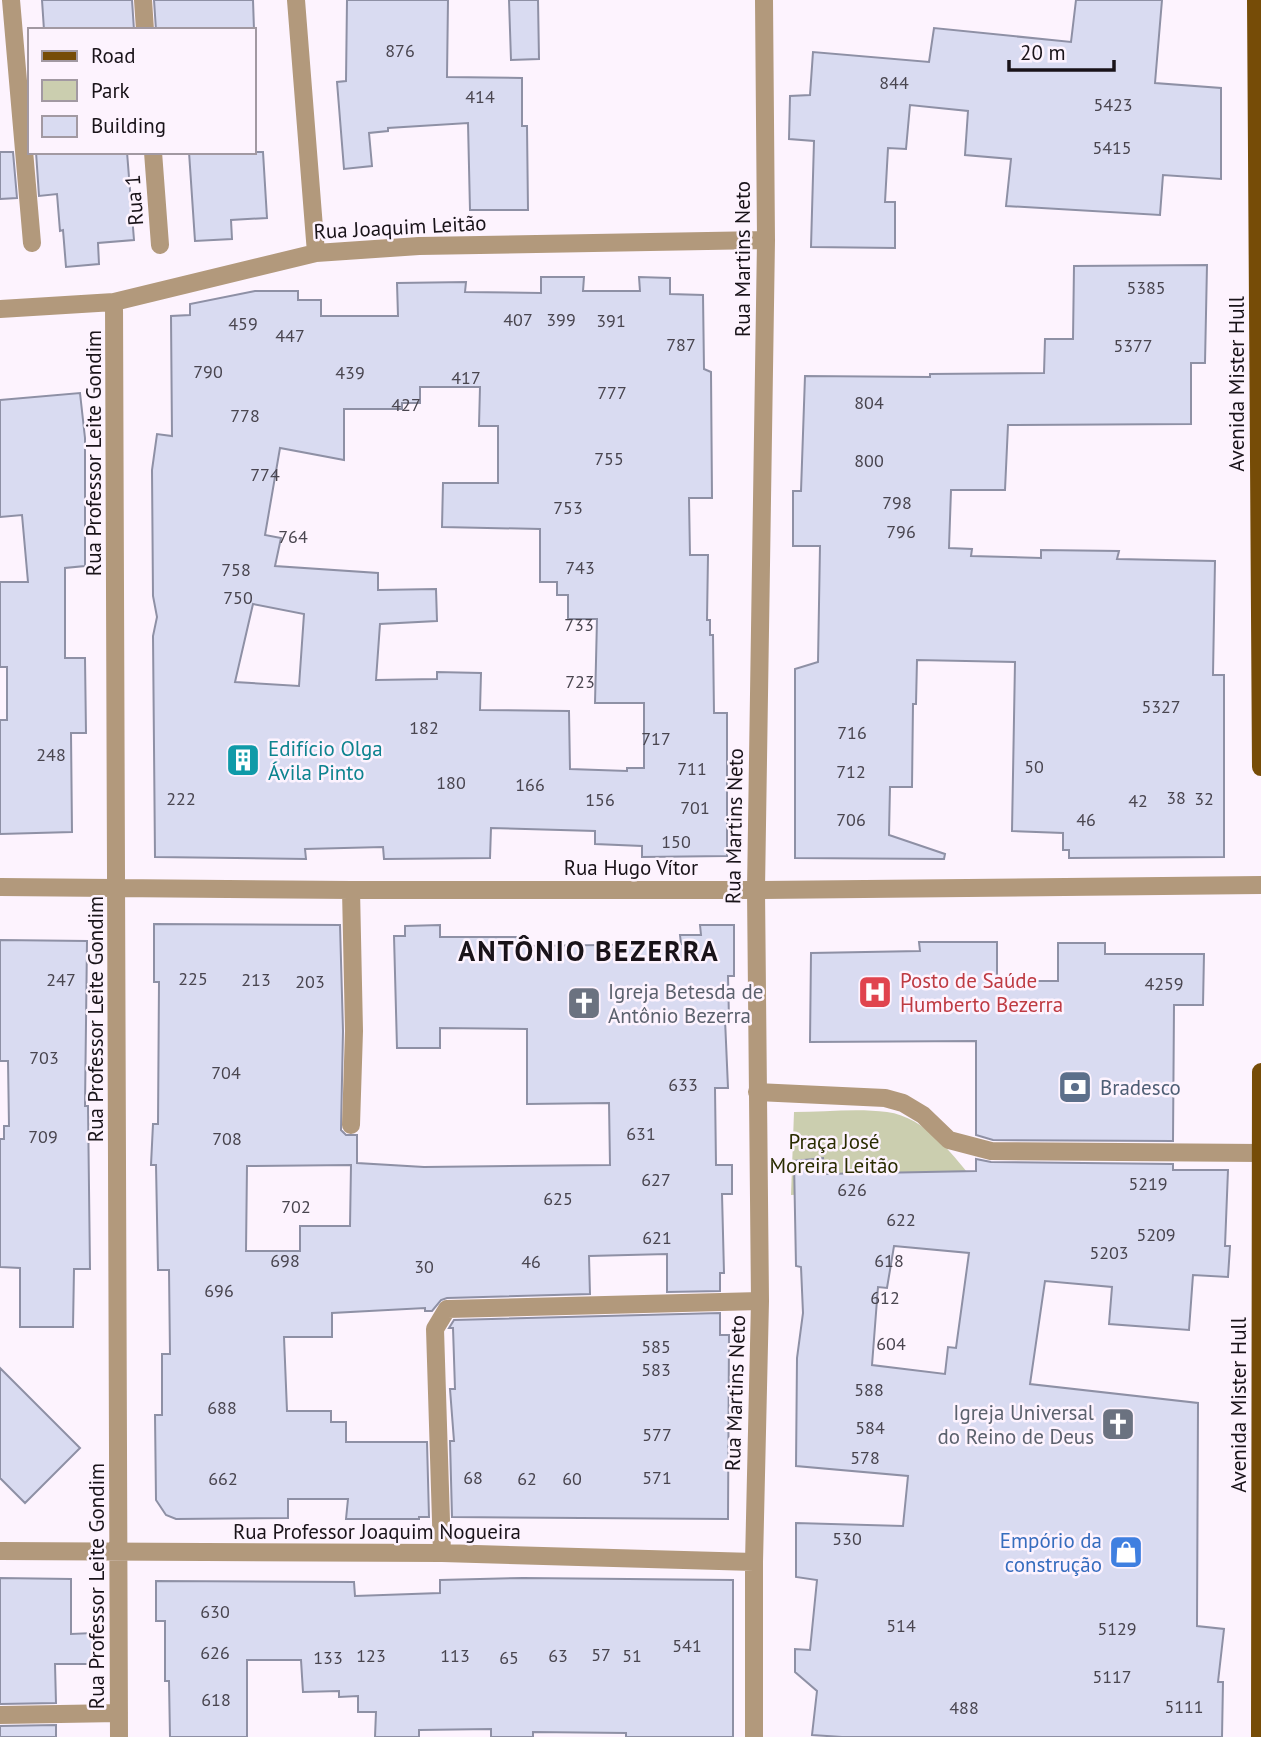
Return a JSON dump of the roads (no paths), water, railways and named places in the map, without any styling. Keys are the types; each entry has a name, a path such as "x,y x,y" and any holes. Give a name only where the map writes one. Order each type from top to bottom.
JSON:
{"main road":[{"name":"Avenida Mister Hull","path":"1256,0 1261,767"},
{"name":"Avenida Mister Hull","path":"1261,1072 1261,1737"}],"street":[{"path":"11,0 32,243"},
{"path":"143,0 145,28"},
{"path":"296,0 316,253"},
{"name":"Rua Martins Neto","path":"754,1737 754,1562 761,1301 756,890 766,240 764,0"},
{"name":"Rua 1","path":"153,154 160,245"},
{"name":"Rua Joaquim Leitão","path":"0,309 114,302 316,253 419,246 766,240"},
{"name":"Rua Professor Leite Gondim","path":"114,302 120,1737"},
{"name":"Rua Hugo Vítor","path":"0,887 756,890 1261,885"},
{"path":"351,890 354,1031 351,1125"},
{"path":"757,1092 884,1098 903,1103 923,1115 948,1140 991,1152 1261,1153"},
{"path":"442,1553 435,1329 447,1309 761,1301"},
{"name":"Rua Professor Joaquim Nogueira","path":"0,1551 442,1553 754,1562"},
{"path":"0,1715 119,1713"}],"place":[{"name":"Edifício Olga Ávila Pinto","path":"243,760"},
{"name":"Posto de Saúde Humberto Bezerra","path":"875,992"},
{"name":"Igreja Betesda de Antônio Bezerra","path":"584,1003"},
{"name":"Bradesco","path":"1075,1087"},
{"name":"Igreja Universal do Reino de Deus","path":"1118,1424"},
{"name":"Empório da construção","path":"1126,1552"}],"district":[{"name":"ANTÔNIO BEZERRA","path":"589,950"}],"park label":[{"name":"Praça José Moreira Leitão","path":"834,1153"}]}
